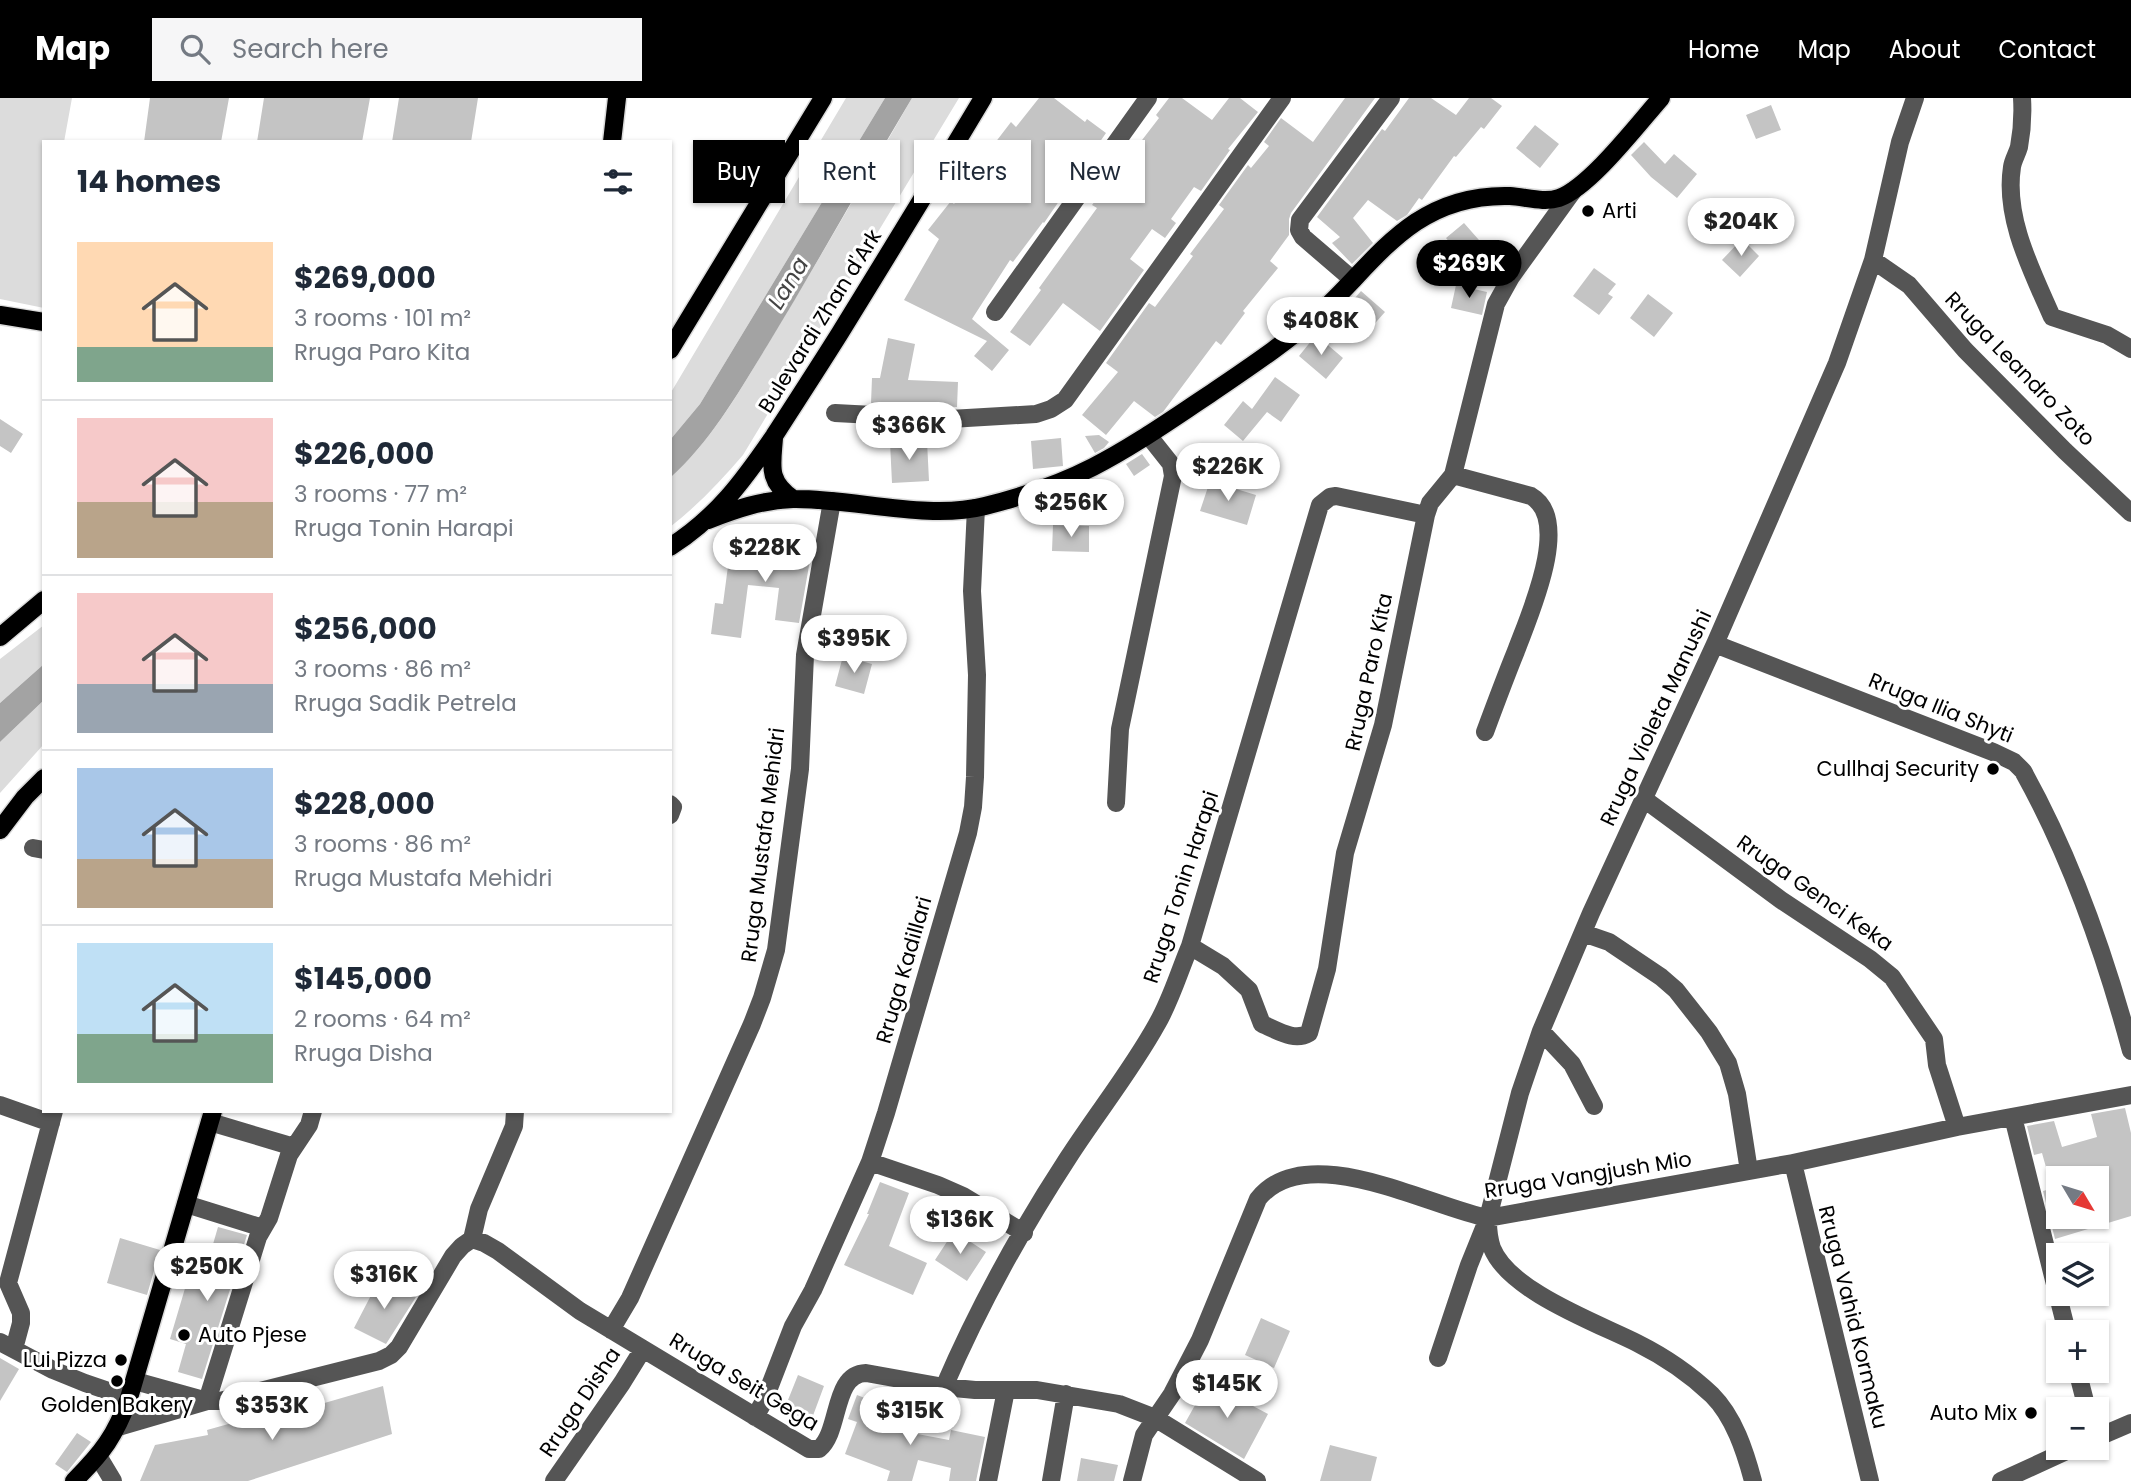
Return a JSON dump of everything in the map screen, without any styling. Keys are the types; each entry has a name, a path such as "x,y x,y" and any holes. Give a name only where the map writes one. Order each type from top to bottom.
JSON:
{"main road":[{"path":"612,140 617,98"},
{"path":"674,344 822,98"},
{"name":"Bulevardi Zhan d'Ark","path":"672,547 708,520 744,480 801,396 983,98"},
{"path":"708,520 744,506 793,499 937,511 976,508 1043,488 1078,474 1148,435 1276,349 1322,311 1400,233 1435,211 1453,203 1488,197 1546,200 1573,191 1661,98"},
{"path":"0,315 42,321"},
{"path":"774,435 773,475 778,488 793,499"},
{"path":"0,637 42,602"},
{"path":"0,830 42,780"},
{"path":"74,1481 98,1456 118,1427 132,1389 211,1117"}],"street":[{"path":"996,312 1148,98"},
{"path":"835,413 950,419 1036,414 1065,400 1282,98"},
{"path":"1353,280 1303,237 1299,230 1300,220 1391,98"},
{"name":"Rruga Violeta Manushi","path":"1438,1358 1488,1218 1520,1093 1541,1031 1837,363 1873,260 1900,142 1915,98"},
{"path":"2022,98 2021,132 2012,166 2012,204 2019,233 2052,317 2107,335 2131,349"},
{"name":"Rruga Paro Kita","path":"1190,946 1223,966 1249,990 1262,1024 1295,1037 1305,1036 1309,1032 1327,969 1345,853 1383,725 1426,515 1430,503 1453,475 1496,304 1511,277 1573,191"},
{"name":"Rruga Leandro Zoto","path":"1873,260 1909,285 1965,349 2065,451 2131,513"},
{"path":"1116,803 1120,729 1173,476 1171,464 1148,435"},
{"path":"1453,475 1531,496 1538,500 1543,508 1548,526 1547,552 1540,588 1485,732"},
{"name":"Rruga Tonin Harapi","path":"944,1387 972,1327 1067,1159 1156,1026 1190,946 1320,505 1336,496 1426,515"},
{"name":"Rruga Mustafa Mehidri","path":"611,1330 641,1273 752,1024 770,974 776,950 800,769 805,655 832,501"},
{"name":"Rruga Kadillari","path":"755,1417 764,1401 784,1346 813,1290 870,1162 968,833 973,807 977,675 972,591 976,508"},
{"name":"Rruga Ilia Shyti","path":"1715,643 2014,762 2023,771 2074,875 2112,982 2131,1051"},
{"name":"Rruga Genci Keka","path":"1644,799 1781,900 1870,958 1892,977 1934,1039 1937,1065 1957,1127"},
{"path":"1583,933 1609,942 1661,976 1676,990 1709,1032 1728,1063 1737,1094 1749,1171"},
{"path":"1541,1031 1572,1064 1594,1106"},
{"name":"Rruga Vangjush Mio","path":"1132,1481 1144,1435 1185,1371 1200,1340 1258,1199 1275,1184 1289,1178 1316,1175 1368,1180 1405,1190 1464,1213 1488,1218 1793,1163 1957,1127 2131,1095"},
{"path":"0,1105 52,1117 4,1280 21,1313 21,1323 7,1345 85,1384 207,1401"},
{"path":"207,1401 258,1237 269,1218 289,1155 309,1125 312,1113"},
{"path":"118,1427 207,1401 232,1399 379,1361 391,1355 405,1337 453,1256 471,1239 479,1209 514,1126 515,1113"},
{"path":"211,1117 294,1147"},
{"path":"2013,1117 2064,1320"},
{"path":"870,1162 963,1196 1024,1233"},
{"name":"Rruga Vahid Kormaku","path":"1793,1163 1870,1481"},
{"path":"186,1204 263,1228"},
{"path":"1488,1218 1493,1250 1500,1261 1521,1281 1547,1301 1639,1344 1713,1396 1729,1418 1740,1440 1753,1481"},
{"name":"Rruga Seit Gega","path":"471,1239 498,1251 611,1330 803,1447 814,1450 819,1449 826,1441 845,1386 852,1376 866,1373 944,1387 1037,1390 1066,1394"},
{"name":"Rruga Disha","path":"554,1481 622,1384 643,1349"},
{"path":"988,1481 1006,1390"},
{"path":"1051,1481 1066,1394 1119,1404 1155,1418 1257,1481"},
{"path":"2109,1432 2131,1423"},
{"path":"98,1456 113,1481"},
{"path":"2001,1481 2047,1460"}],"shaded area":[{"path":"0,98 72,98 64,140 42,140 42,308 0,299"},
{"path":"846,98 885,98 860,140 821,140"},
{"path":"912,98 959,98 934,140 914,140 914,172 900,196 900,140 888,140"},
{"path":"799,177 799,203 822,203 700,404 672,438 672,391"},
{"path":"851,203 895,203 743,455 690,511 672,525 672,476 714,429"},
{"path":"42,627 42,666 0,703 0,659"},
{"path":"42,702 42,746 0,793 0,742"}],"water":[{"path":"885,98 912,98 888,140 860,140"},
{"name":"Lana","path":"822,203 851,203 734,399 711,432 672,476 672,438 700,404"},
{"path":"42,666 42,702 0,742 0,703"}],"building":[{"path":"150,98 229,98 221,140 144,140"},
{"path":"264,98 370,98 362,140 257,140"},
{"path":"399,98 478,98 471,140 392,140"},
{"path":"1039,98 1054,98 1085,122 1087,119 1106,133 1101,140 1045,140 1045,203 1058,203 1013,262 1010,260 972,319 1009,350 992,371 974,356 987,341 904,300 939,239 928,230 949,203 1031,203 1031,140 997,140 1011,122 1016,127"},
{"path":"1169,98 1182,98 1212,120 1229,98 1240,98 1258,112 1228,149 1230,150 1201,191 1194,187 1171,219 1176,223 1165,238 1152,229 1130,259 1144,270 1100,331 1063,303 1030,346 1010,332 1097,208 1092,205 1094,203 1145,203 1145,140 1142,140 1159,118 1156,115"},
{"path":"1345,98 1375,98 1291,213 1289,235 1270,261 1278,268 1243,311 1245,313 1221,345 1216,341 1163,412 1155,417 1134,401 1106,435 1082,415 1118,372 1106,363 1149,303 1155,307 1193,256 1190,254 1224,209 1219,205 1248,165 1251,168 1269,146 1264,142 1281,118 1313,142"},
{"path":"1409,98 1431,98 1456,115 1469,98 1491,98 1502,106 1484,129 1481,127 1456,157 1454,156 1422,200 1419,198 1407,215 1397,221 1368,200 1353,218 1373,243 1352,264 1332,243 1340,237 1317,217 1382,129 1385,131"},
{"path":"1771,105 1781,130 1756,139 1746,115"},
{"path":"1535,125 1559,144 1540,168 1516,148"},
{"path":"1644,142 1665,164 1674,154 1697,174 1677,198 1651,177 1631,155"},
{"path":"1464,223 1486,248 1467,264 1446,238"},
{"path":"1742,239 1759,256 1740,277 1722,260"},
{"path":"1594,268 1616,284 1608,294 1613,297 1599,315 1573,296"},
{"path":"1456,285 1487,292 1482,315 1451,308"},
{"path":"1361,291 1385,312 1361,339 1338,318"},
{"path":"1648,294 1673,313 1654,337 1630,318"},
{"path":"1316,335 1343,358 1326,379 1299,356"},
{"path":"888,338 915,344 908,380 958,382 957,407 871,403 872,378 880,378"},
{"path":"1275,377 1300,395 1281,422 1267,412 1243,441 1224,425 1243,401 1252,409"},
{"path":"0,419 23,434 11,453 0,446"},
{"path":"1099,435 1109,442 1095,453 1085,436"},
{"path":"1061,438 1063,466 1033,469 1031,441"},
{"path":"927,441 929,481 892,483 890,442"},
{"path":"1142,454 1150,465 1134,476 1126,464"},
{"path":"1210,481 1256,495 1247,525 1200,511"},
{"path":"1053,525 1089,526 1089,552 1052,551"},
{"path":"786,534 814,537 799,623 775,620 779,588 748,585 741,638 711,634 715,603 723,604 730,551 783,557"},
{"path":"843,656 872,664 864,694 835,686"},
{"path":"2125,1108 2131,1133 2131,1216 2109,1223 2109,1166 2046,1167 2042,1153 2034,1155 2027,1126 2054,1121 2062,1147 2097,1137 2091,1114"},
{"path":"880,1182 909,1193 889,1246 927,1263 913,1295 844,1265 869,1214"},
{"path":"218,1227 247,1235 202,1379 178,1372 186,1344 170,1339 186,1285 200,1289"},
{"path":"2052,1229 2088,1229 2055,1239"},
{"path":"954,1231 986,1252 967,1281 935,1260"},
{"path":"120,1238 160,1250 147,1295 107,1283"},
{"path":"380,1278 416,1297 386,1344 354,1328"},
{"path":"1261,1318 1290,1331 1274,1368 1245,1355"},
{"path":"0,1358 19,1369 0,1401"},
{"path":"798,1375 824,1386 811,1421 784,1410"},
{"path":"1208,1382 1268,1414 1244,1459 1185,1423"},
{"path":"383,1386 392,1434 248,1481 140,1481 155,1445 208,1435 207,1430 264,1414 266,1420"},
{"path":"857,1395 883,1405 875,1426 949,1440 951,1430 985,1437 976,1481 949,1481 951,1468 918,1460 912,1481 887,1481 890,1471 845,1454 857,1422 848,1419"},
{"path":"77,1433 91,1442 67,1472 55,1464"},
{"path":"1330,1445 1377,1457 1371,1481 1320,1481"},
{"path":"1081,1458 1118,1465 1114,1481 1077,1481"}],"place":[{"name":"Arti","path":"1588,211"},
{"name":"Cullhaj Security","path":"1993,769"},
{"name":"Auto Pjese","path":"184,1335"},
{"name":"Lui Pizza","path":"121,1360"},
{"name":"Golden Bakery","path":"117,1381"},
{"name":"Auto Mix","path":"2031,1413"}]}
